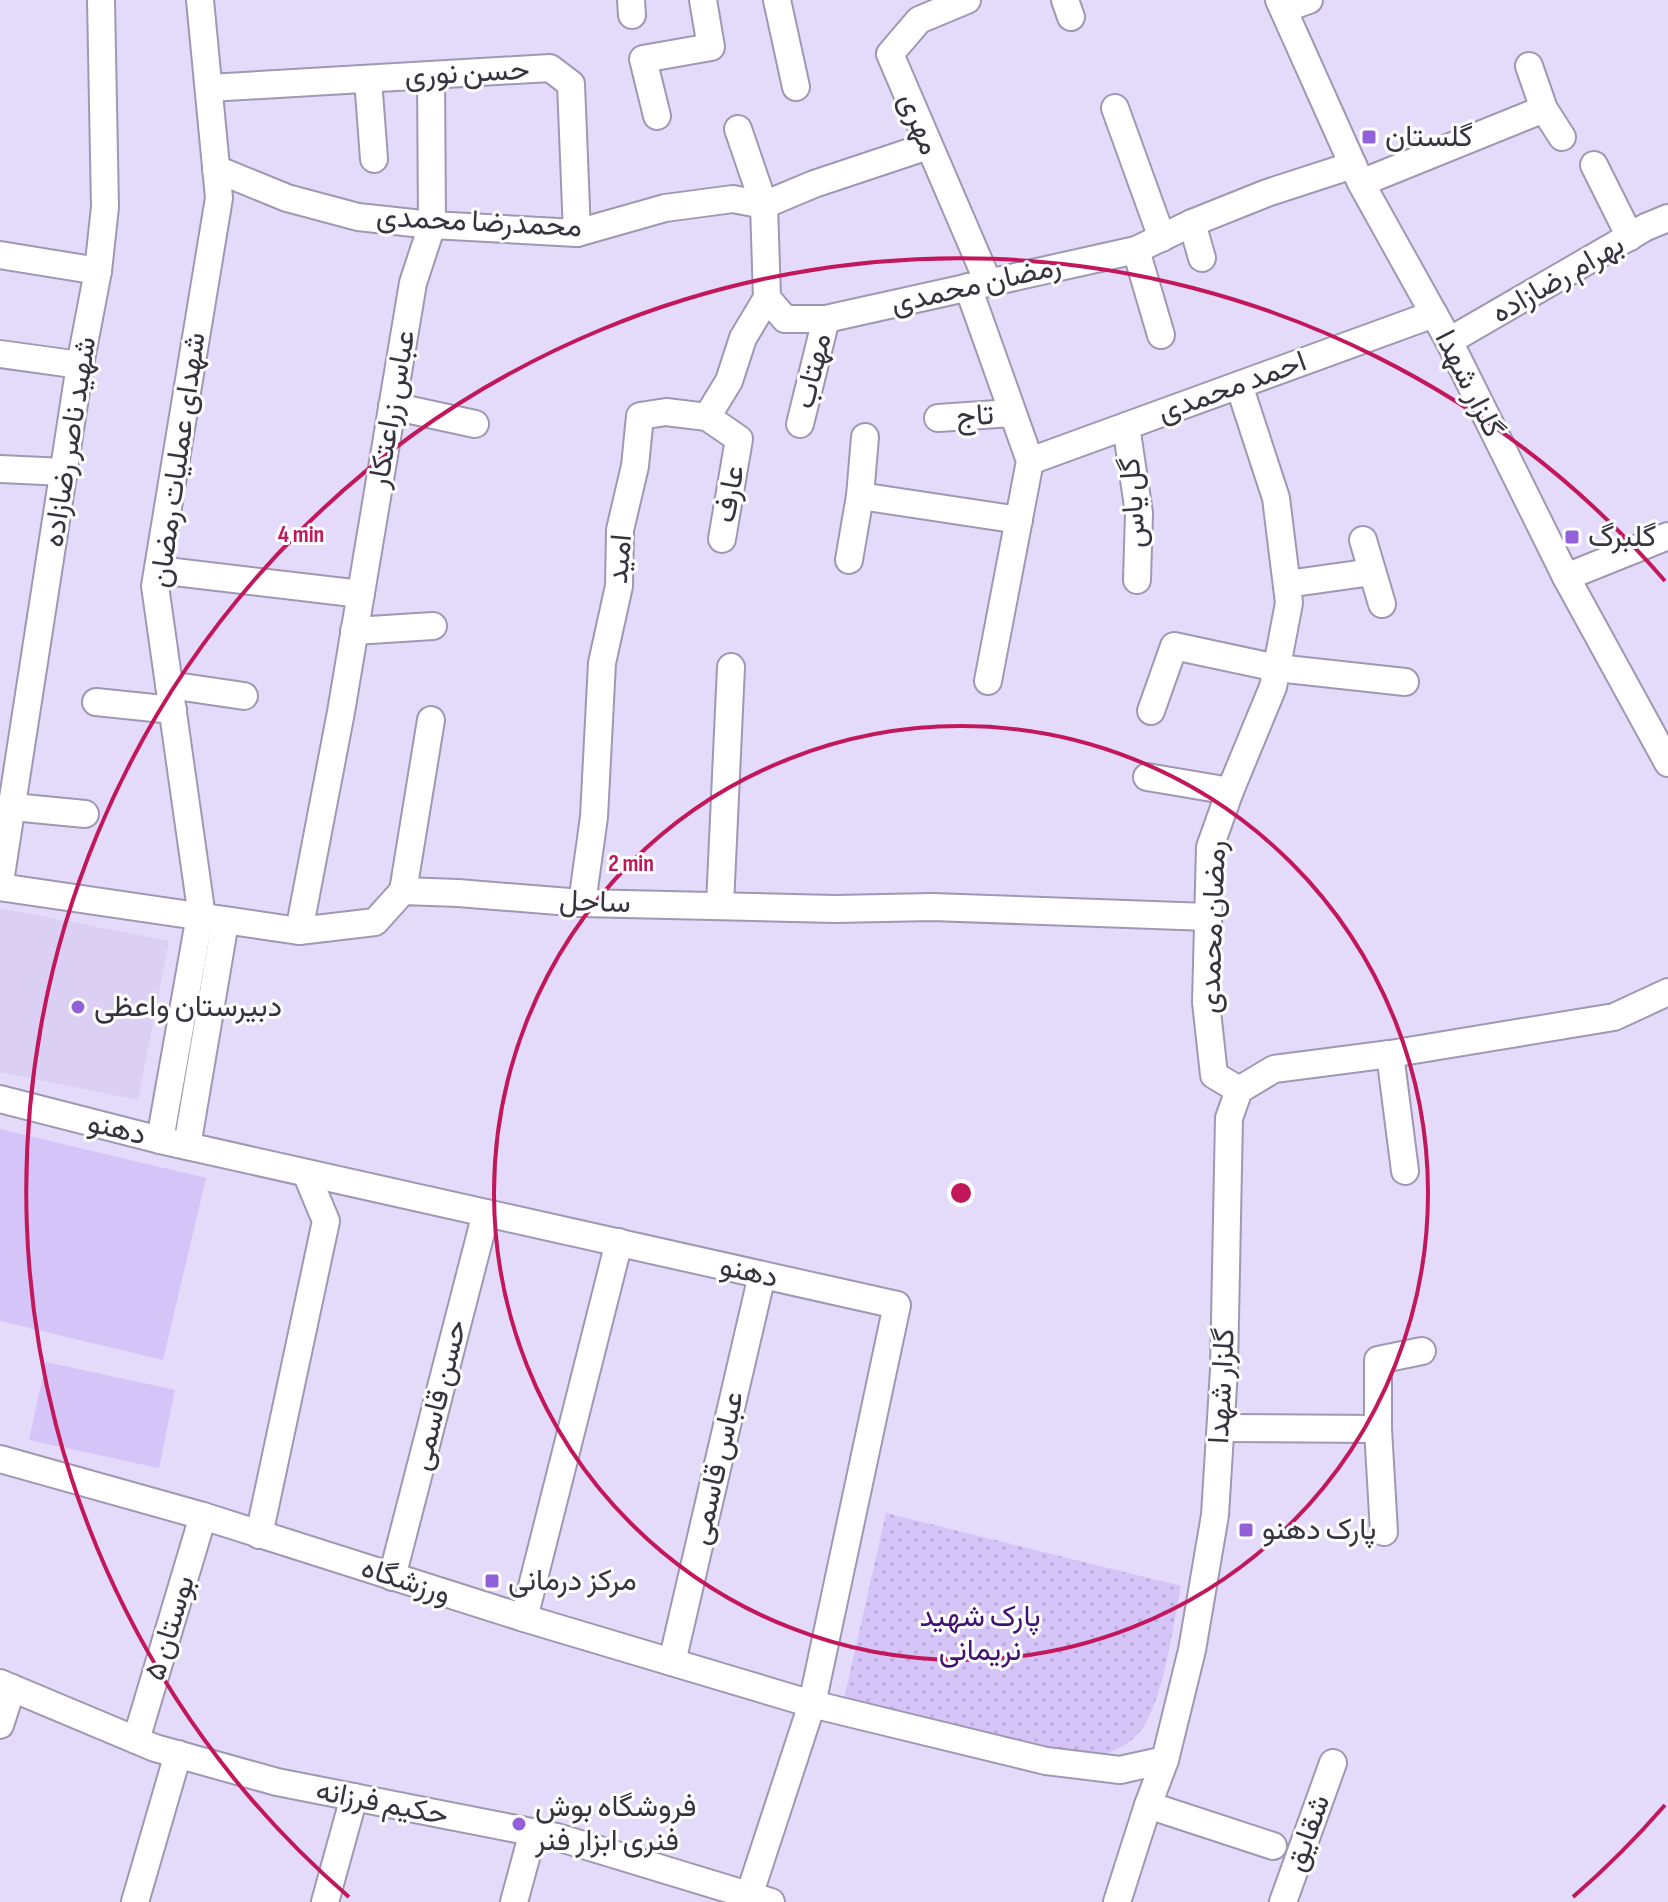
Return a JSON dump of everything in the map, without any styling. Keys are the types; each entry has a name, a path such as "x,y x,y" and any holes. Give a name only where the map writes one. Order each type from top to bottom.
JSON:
{"street":[{"name":"شهید ناصر رضازاده","path":"0,885 80,365 98,271 105,207 101,0"},
{"name":"شهدای عملیات رمضان","path":"200,0 219,198 155,586 201,910 212,920"},
{"path":"657,116 643,59 711,47 703,0"},
{"path":"777,0 796,87"},
{"name":"مهری","path":"967,0 919,20 890,54 928,146 978,285 1012,413 1030,461"},
{"path":"1282,4 1309,0"},
{"name":"گلزار شهدا","path":"1282,4 1357,174 1449,341 1566,577 1668,763"},
{"path":"1529,66 1544,109 1562,137"},
{"name":"حسن نوری","path":"209,88 550,68 571,84 577,233"},
{"name":"عباس زراعتکار","path":"299,931 361,594 413,283 432,225 431,75"},
{"path":"368,79 374,159"},
{"path":"1115,108 1162,238"},
{"name":"رمضان محمدی","path":"767,298 785,319 826,319 1136,250 1192,223 1267,193 1357,174 1544,109"},
{"path":"707,417 729,381 743,338 767,298 764,205 738,129"},
{"name":"محمدرضا محمدی","path":"216,169 287,198 358,217 432,225 577,233 665,208 733,199 764,205 814,184 928,146"},
{"path":"1594,165 1630,237"},
{"name":"بهرام رضازاده","path":"1449,341 1668,218"},
{"path":"1192,223 1202,258"},
{"path":"1136,250 1161,335"},
{"path":"0,255 98,271"},
{"name":"احمد محمدی","path":"1030,461 1434,314"},
{"name":"مهتاب","path":"800,424 826,319"},
{"path":"0,354 80,365"},
{"name":"رمضان محمدی","path":"1239,385 1276,498 1289,603 1273,687 1210,847 1206,1002 1214,1075 1239,1090"},
{"path":"392,406 475,424"},
{"name":"امید","path":"582,903 594,817 602,663 619,586 620,530 635,466 640,416 666,412 707,417"},
{"name":"تاج","path":"938,418 1012,413"},
{"name":"عارف","path":"707,417 739,439 722,539"},
{"name":"گل یاس","path":"1126,426 1139,513 1137,580"},
{"path":"849,560 860,496 865,437"},
{"path":"988,681 1030,461"},
{"path":"0,469 65,472"},
{"path":"860,496 1019,520"},
{"path":"1566,577 1668,536"},
{"path":"1363,540 1382,604"},
{"path":"158,570 361,594"},
{"path":"1287,584 1372,572"},
{"path":"354,631 433,626"},
{"path":"1151,711 1174,646 1277,668 1405,682"},
{"path":"720,905 731,667"},
{"path":"96,702 244,696"},
{"path":"0,885 299,931 375,922 403,891 431,720"},
{"path":"1147,777 1230,791"},
{"path":"13,807 85,814"},
{"name":"ساحل","path":"403,891 582,903 835,909 932,907 1208,917"},
{"path":"160,1140 212,920"},
{"path":"187,1146 212,920"},
{"path":"1239,1090 1274,1069 1390,1054 1614,1017 1668,992"},
{"path":"1390,1054 1405,1171"},
{"name":"گلزار شهدا","path":"1117,1902 1165,1760 1192,1650 1215,1515 1224,1370 1229,1118 1239,1090"},
{"name":"دهنو","path":"0,1099 160,1140 897,1305 812,1704 756,1899"},
{"path":"259,1535 326,1221 306,1173"},
{"name":"حسن قاسمی","path":"392,1577 486,1213"},
{"path":"524,1618 619,1242"},
{"name":"عباس قاسمی","path":"672,1662 762,1275"},
{"path":"1384,1532 1378,1429 1378,1360 1422,1351"},
{"path":"1221,1428 1378,1429"},
{"name":"ورزشگاه","path":"0,1459 203,1516 524,1618 812,1704"},
{"name":"بوستان ۵","path":"136,1740 203,1516"},
{"path":"0,1725 6,1686"},
{"name":"حکیم فرزانه","path":"6,1686 136,1740 178,1754 277,1782 533,1832 756,1899"},
{"path":"812,1704 1046,1761 1120,1770 1165,1760"},
{"path":"135,1902 178,1754"},
{"name":"شقایق","path":"1283,1902 1333,1763"},
{"path":"325,1902 354,1797"},
{"path":"1148,1805 1273,1846"},
{"path":"514,1902 533,1832"}],"shaded area":[{"name":"دبیرستان واعظی","path":"0,908 169,941 138,1100 0,1072"}],"green space":[{"path":"0,1129 206,1178 163,1360 0,1321"},
{"path":"46,1362 175,1390 159,1468 29,1440"},
{"name":"پارک شهید نریمانی","path":"886,1513 1181,1586 1160,1686 1154,1706 1137,1735 1116,1749 1092,1757 844,1699"}],"place":[{"name":"گلستان","path":"1369,137"},
{"name":"گلبرگ","path":"1572,537"},
{"name":"دبیرستان واعظی","path":"78,1007"},
{"name":"پارک دهنو","path":"1246,1530"},
{"name":"مرکز درمانی","path":"492,1581"},
{"name":"فروشگاه بوش فنری ابزار فنر","path":"519,1824"}]}
